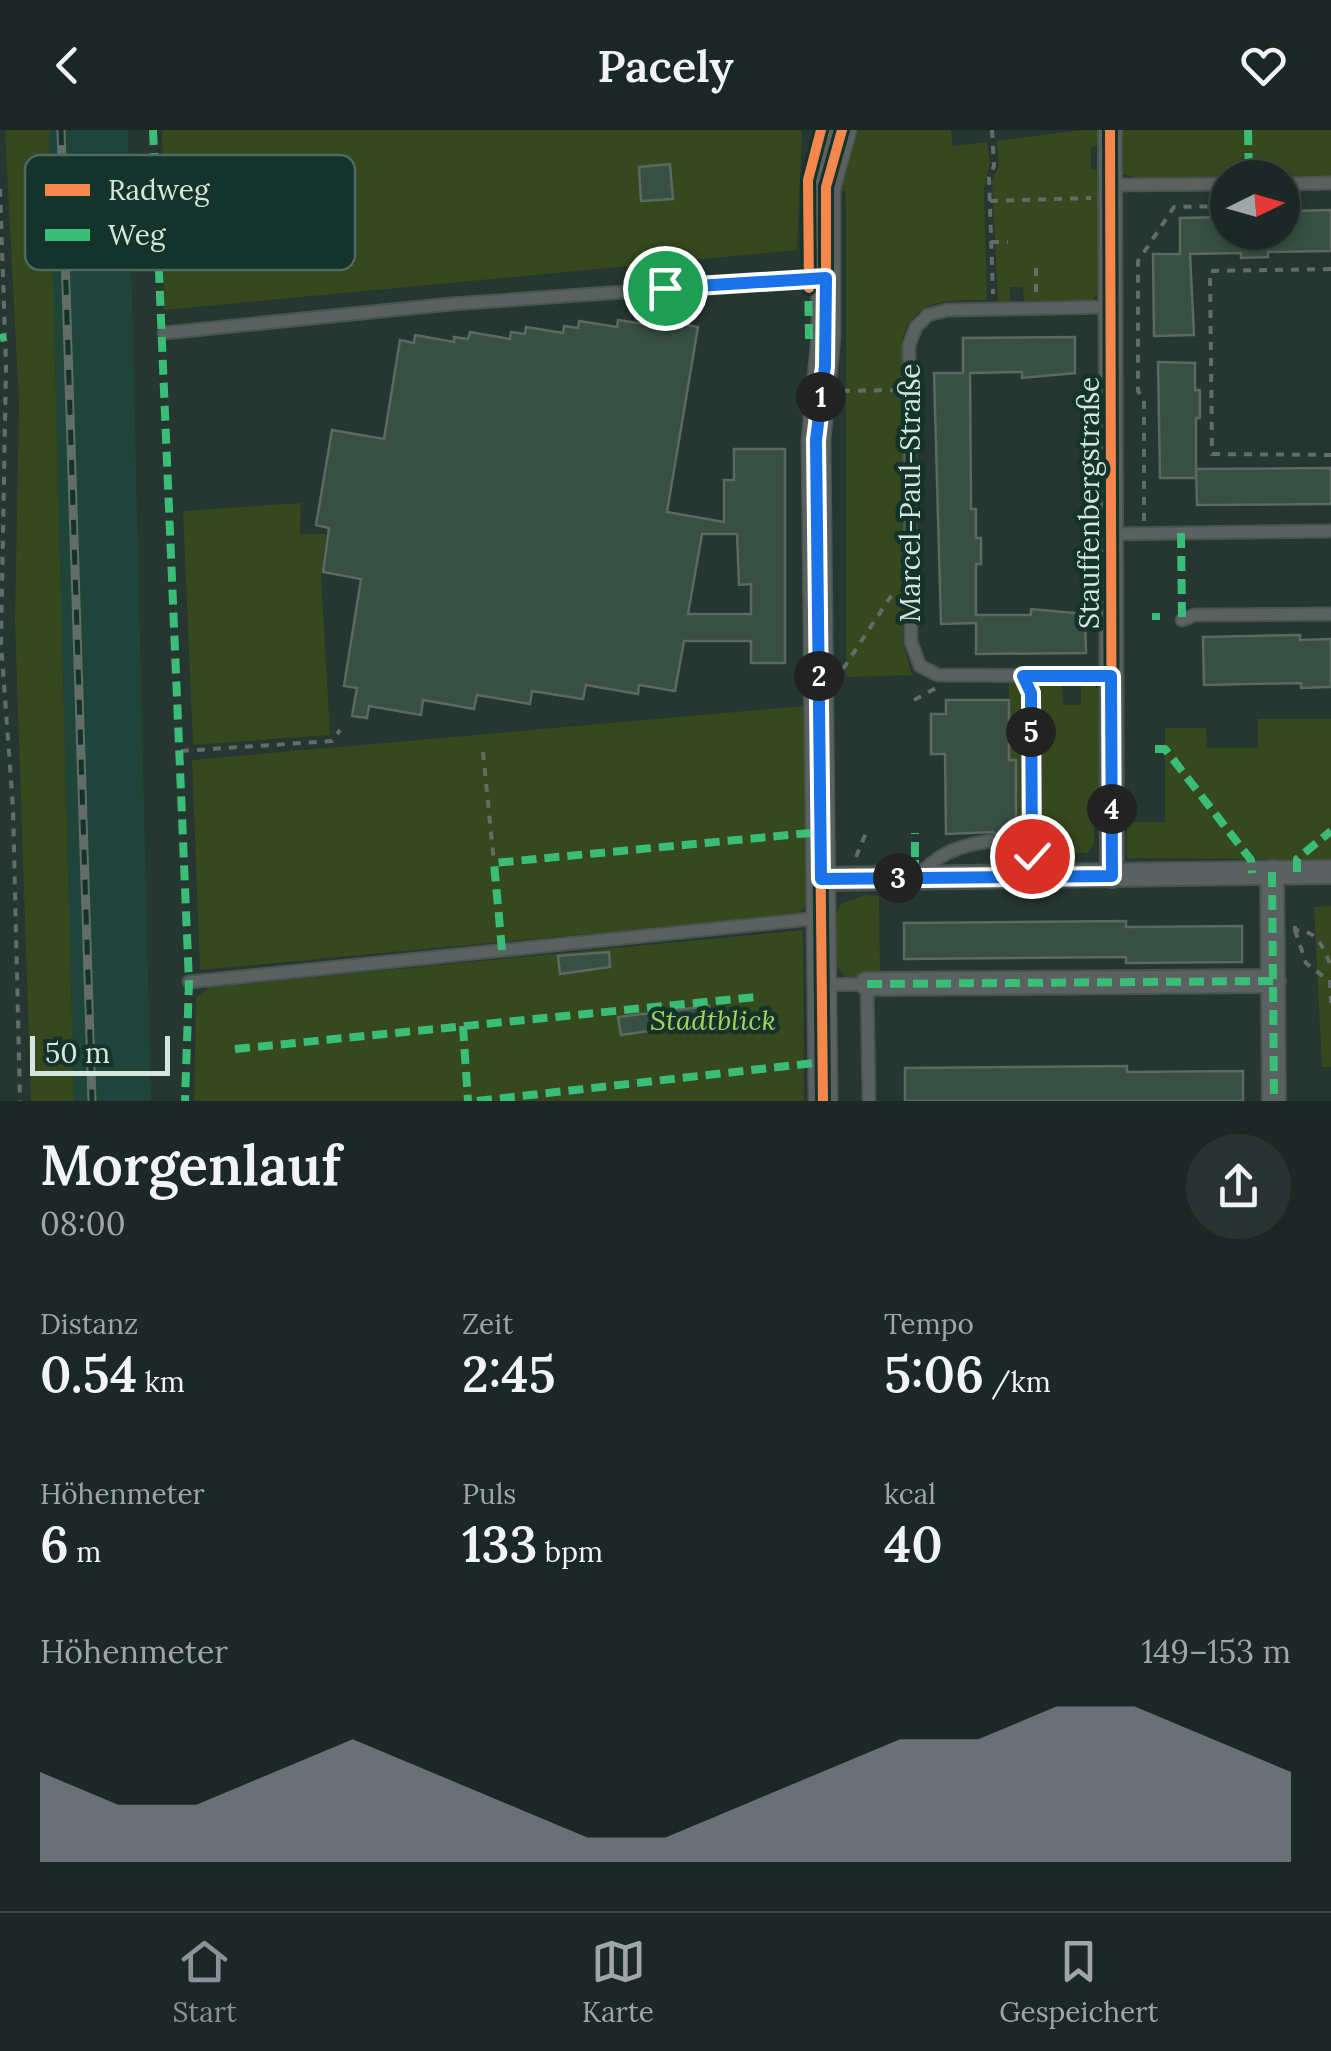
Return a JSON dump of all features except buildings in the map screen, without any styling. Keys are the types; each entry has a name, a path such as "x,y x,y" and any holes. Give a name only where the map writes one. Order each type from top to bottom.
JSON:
{"street":[{"path":"823,1101 816,440 825,366 826,187 842,130"},
{"name":"Stauffenbergstraße","path":"1110,130 1112,876"},
{"path":"1272,872 1274,1101"},
{"path":"821,879 1331,872"},
{"path":"868,984 1274,981"}],"lane":[{"path":"1300,184 1331,183"},
{"path":"1110,192 1210,185"},
{"path":"164,332 450,304 826,278"},
{"name":"Marcel-Paul-Straße","path":"938,675 920,666 914,655 908,390 909,345 916,327 928,315 947,310 1111,308"},
{"path":"1111,534 1331,530"},
{"path":"1182,620 1195,615 1331,614"},
{"path":"938,675 1111,676"},
{"path":"918,878 932,862 951,850 991,841"},
{"path":"190,982 821,918"},
{"path":"822,985 868,984 869,1101"}],"path":[{"path":"992,130 994,166 989,178 993,309"},
{"path":"0,189 6,352 2,642 13,808 20,1101"},
{"path":"990,201 1110,192"},
{"path":"1144,533 1144,401 1136,391 1138,261 1174,207 1210,206"},
{"path":"991,242 1008,242"},
{"path":"1036,268 1037,308"},
{"path":"1331,270 1210,271 1212,454 1331,454"},
{"path":"842,391 908,390"},
{"path":"1132,445 1144,445"},
{"path":"843,669 910,565"},
{"path":"914,700 935,690 938,675"},
{"path":"1023,676 1031,693 1032,856"},
{"path":"181,751 332,741 340,730"},
{"path":"482,752 494,863"},
{"path":"856,857 866,833"},
{"path":"1294,918 1306,963 1330,980 1331,1003"},
{"path":"1296,930 1306,930 1321,942 1331,966"}],"shaded area":[{"path":"49,130 128,130 129,155 50,155"},
{"path":"53,270 131,270 151,1101 74,1101"}],"green space":[{"path":"5,130 49,130 50,155 25,155 25,270 53,270 74,1101 31,1101 15,622 19,403"},
{"path":"162,130 802,130 797,250 164,310 164,270 355,270 355,155 162,155"},
{"path":"856,130 951,130 953,146 987,142 990,163 984,189 987,300 947,301 925,308 908,325 902,339 903,643 912,675 846,677 846,211 845,191 838,191 842,164"},
{"path":"1097,130 1098,146 1091,147 1091,169 1099,169 1102,291 1091,300 1024,301 1023,287 1010,287 1010,301 998,302 992,180 999,167 997,141"},
{"path":"1118,130 1331,130 1331,176 1300,176 1300,160 1210,160 1210,178 1137,179 1118,172"},
{"path":"301,503 300,534 326,534 321,575 330,735 193,745 183,511"},
{"path":"1009,682 1062,683 1063,705 1081,705 1081,682 1091,683 1101,691 1100,823 1094,823 1094,844 1087,853 1011,854 1010,834 1016,833 1016,761 1009,760"},
{"path":"804,706 806,906 798,914 200,970 192,760"},
{"path":"1258,719 1331,719 1331,860 1127,858 1127,822 1165,822 1165,728 1206,728 1207,748 1258,748"},
{"path":"866,895 879,896 880,977 845,977 835,964 835,917 841,904"},
{"path":"1331,906 1331,1067 1322,1067 1314,907"},
{"name":"Stadtblick","path":"803,930 804,1101 194,1101 196,997 210,987"}],"railway":[{"path":"61,130 62,155"},
{"path":"65,270 92,1101"}],"marked path":[{"path":"153,130 154,155"},
{"path":"1248,130 1249,160"},
{"path":"159,270 189,982 185,1101"},
{"path":"808,278 809,339"},
{"path":"0,338 6,337"},
{"path":"1181,533 1182,620"},
{"path":"1156,613 1156,620"},
{"path":"1155,749 1165,749 1251,860 1252,873"},
{"path":"1297,872 1297,859 1331,831"},
{"path":"502,950 494,863 821,832"},
{"path":"915,833 915,857"},
{"path":"915,860 915,878"},
{"path":"1272,872 1274,1101"},
{"path":"867,984 1274,981"},
{"path":"235,1049 755,997"},
{"path":"463,1026 468,1101"},
{"path":"477,1101 823,1062"}],"cycle path":[{"path":"809,288 808,180 821,130"},
{"path":"823,1101 816,440 826,336 826,187 842,130"},
{"path":"1110,130 1112,876"}],"route":[{"path":"665,288 826,278 825,366 816,440 821,879 1112,876 1111,676 1023,676 1031,693 1032,856"}]}
